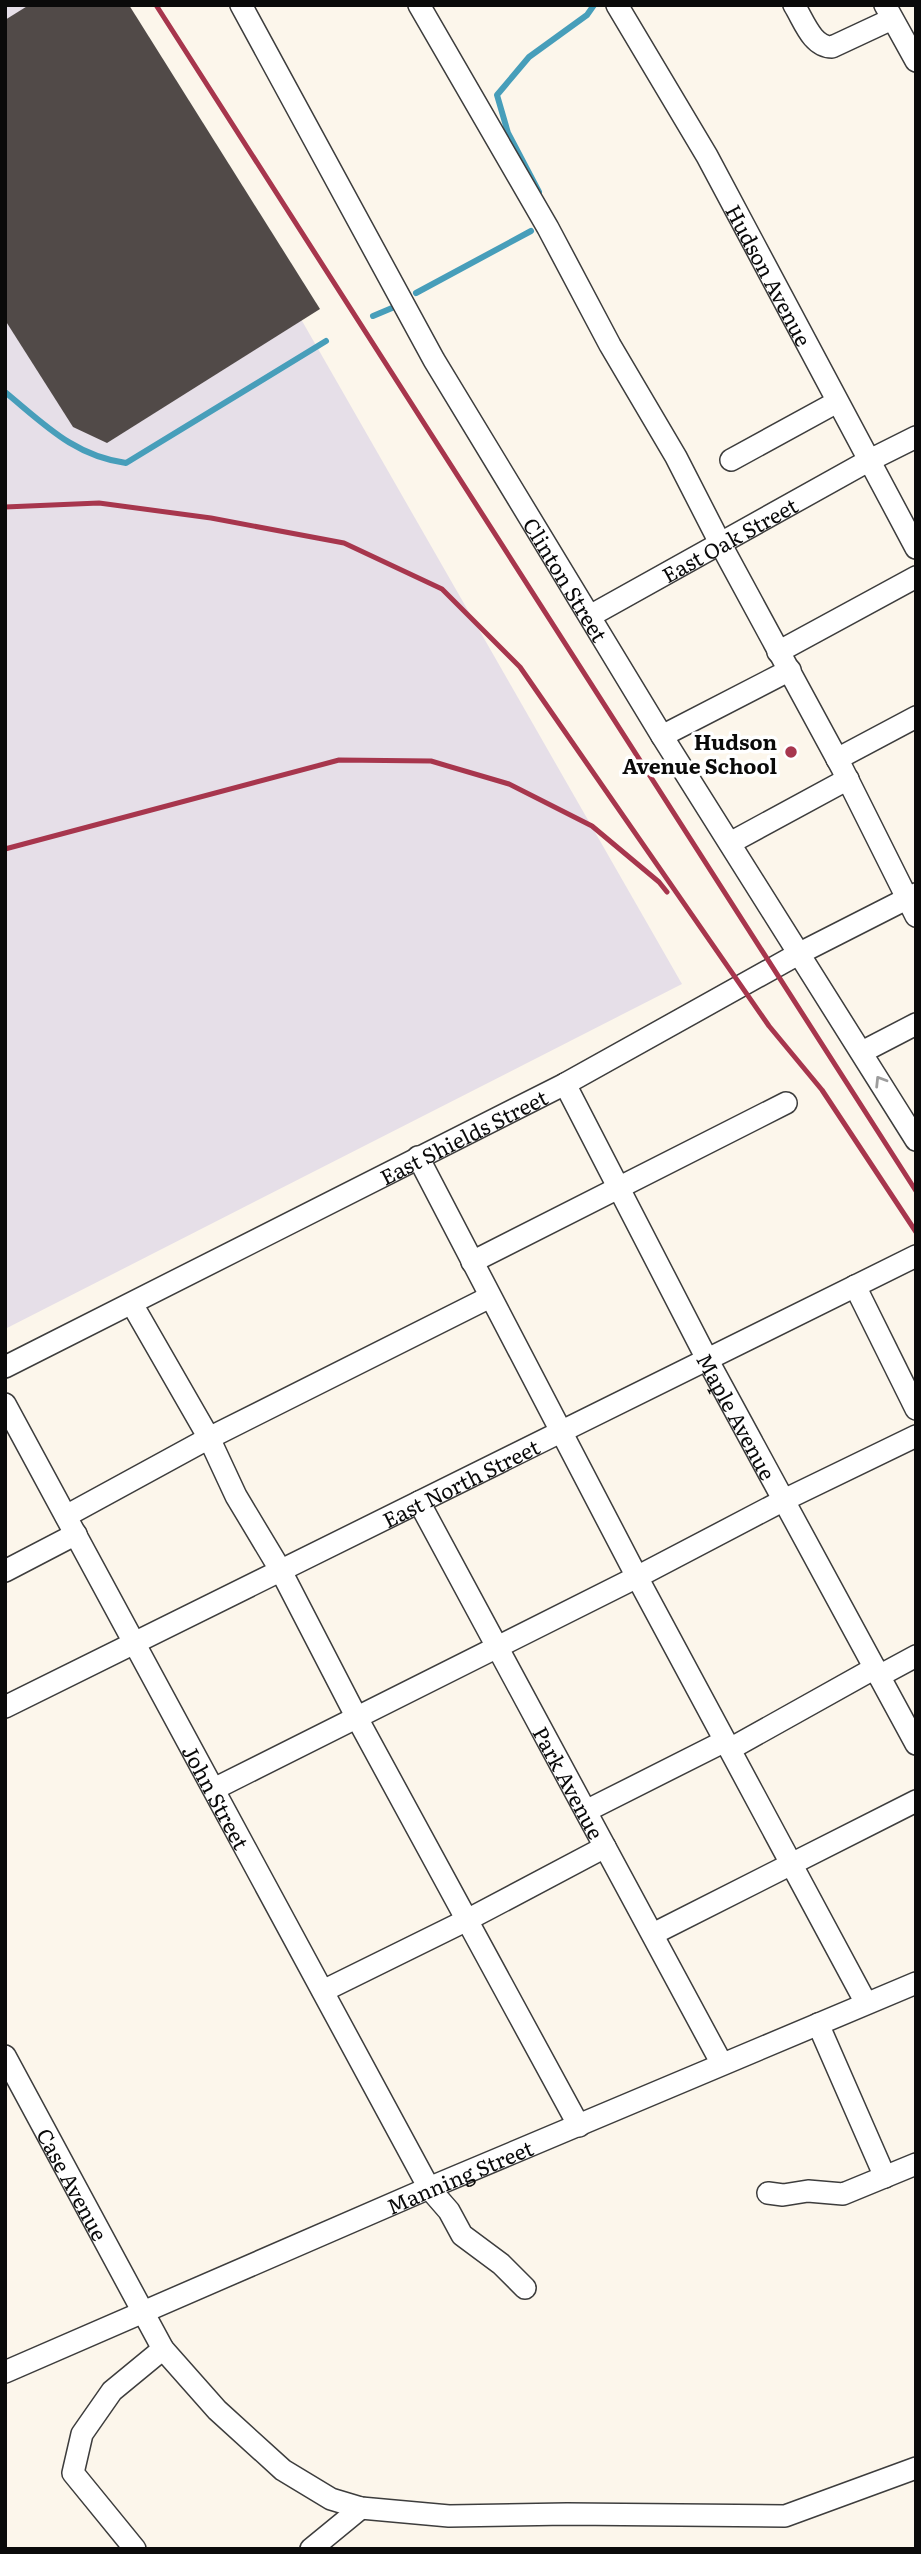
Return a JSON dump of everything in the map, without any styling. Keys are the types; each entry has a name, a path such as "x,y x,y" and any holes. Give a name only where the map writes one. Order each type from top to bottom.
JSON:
{"street":[{"name":"Clinton Street","path":"241,5 434,360 662,736 916,1139"},
{"path":"419,5 548,228 610,345 648,406 913,903"},
{"name":"Hudson Avenue","path":"617,5 707,156 867,461 916,548"},
{"path":"794,5 816,42 824,47 832,47 889,12 916,61"},
{"path":"731,460 837,402"},
{"name":"East Oak Street","path":"590,616 916,436"},
{"path":"778,652 916,577"},
{"path":"662,736 790,670"},
{"path":"837,759 916,717"},
{"path":"730,843 848,779"},
{"name":"East Shields Street","path":"5,1367 565,1084 800,953 913,903"},
{"path":"862,1052 916,1024"},
{"name":"Maple Avenue","path":"565,1084 708,1359 916,1744"},
{"path":"472,1262 786,1103"},
{"path":"418,1157 637,1577 866,2003"},
{"name":"East North Street","path":"5,1707 916,1256"},
{"path":"855,1286 916,1409"},
{"path":"5,1571 71,1525 209,1438 490,1297"},
{"path":"132,1304 209,1438 236,1496 281,1571 357,1718 579,2126"},
{"name":"John Street","path":"5,1404 429,2188 449,2211 462,2235 501,2264 525,2288"},
{"path":"214,1789 637,1577 784,1500 916,1436"},
{"name":"Park Avenue","path":"419,1502 722,2064"},
{"path":"586,1811 916,1656"},
{"path":"653,1934 916,1801"},
{"path":"323,1991 606,1847"},
{"name":"Manning Street","path":"5,2372 429,2188 866,2003 914,1987"},
{"path":"818,2024 885,2177"},
{"name":"Case Avenue","path":"5,2056 163,2349 217,2410 283,2470 331,2499 361,2508 449,2516 785,2516 916,2468"},
{"path":"768,2193 783,2195 808,2191 843,2194 916,2164"},
{"path":"135,2549 73,2473 82,2434 112,2391 163,2349"},
{"path":"311,2549 361,2508"}],"shaded area":[{"path":"5,5 121,5 682,984 5,1329"}],"building":[{"path":"29,5 129,5 320,309 107,443 73,427 5,320 5,20"}],"waterway":[{"path":"539,192 508,133 497,95 529,57 587,15 594,5"},
{"path":"416,293 531,231"},
{"path":"373,316 392,308"},
{"path":"5,392 75,446 107,459 126,463 326,341"}],"railway":[{"path":"156,5 916,1191"},
{"path":"5,507 99,503 211,518 344,543 442,589 520,667 769,1026 822,1090 916,1232"},
{"path":"5,849 339,760 431,761 509,784 592,826 659,882 667,892"}],"place":[{"name":"Hudson Avenue School","path":"791,752"}]}
